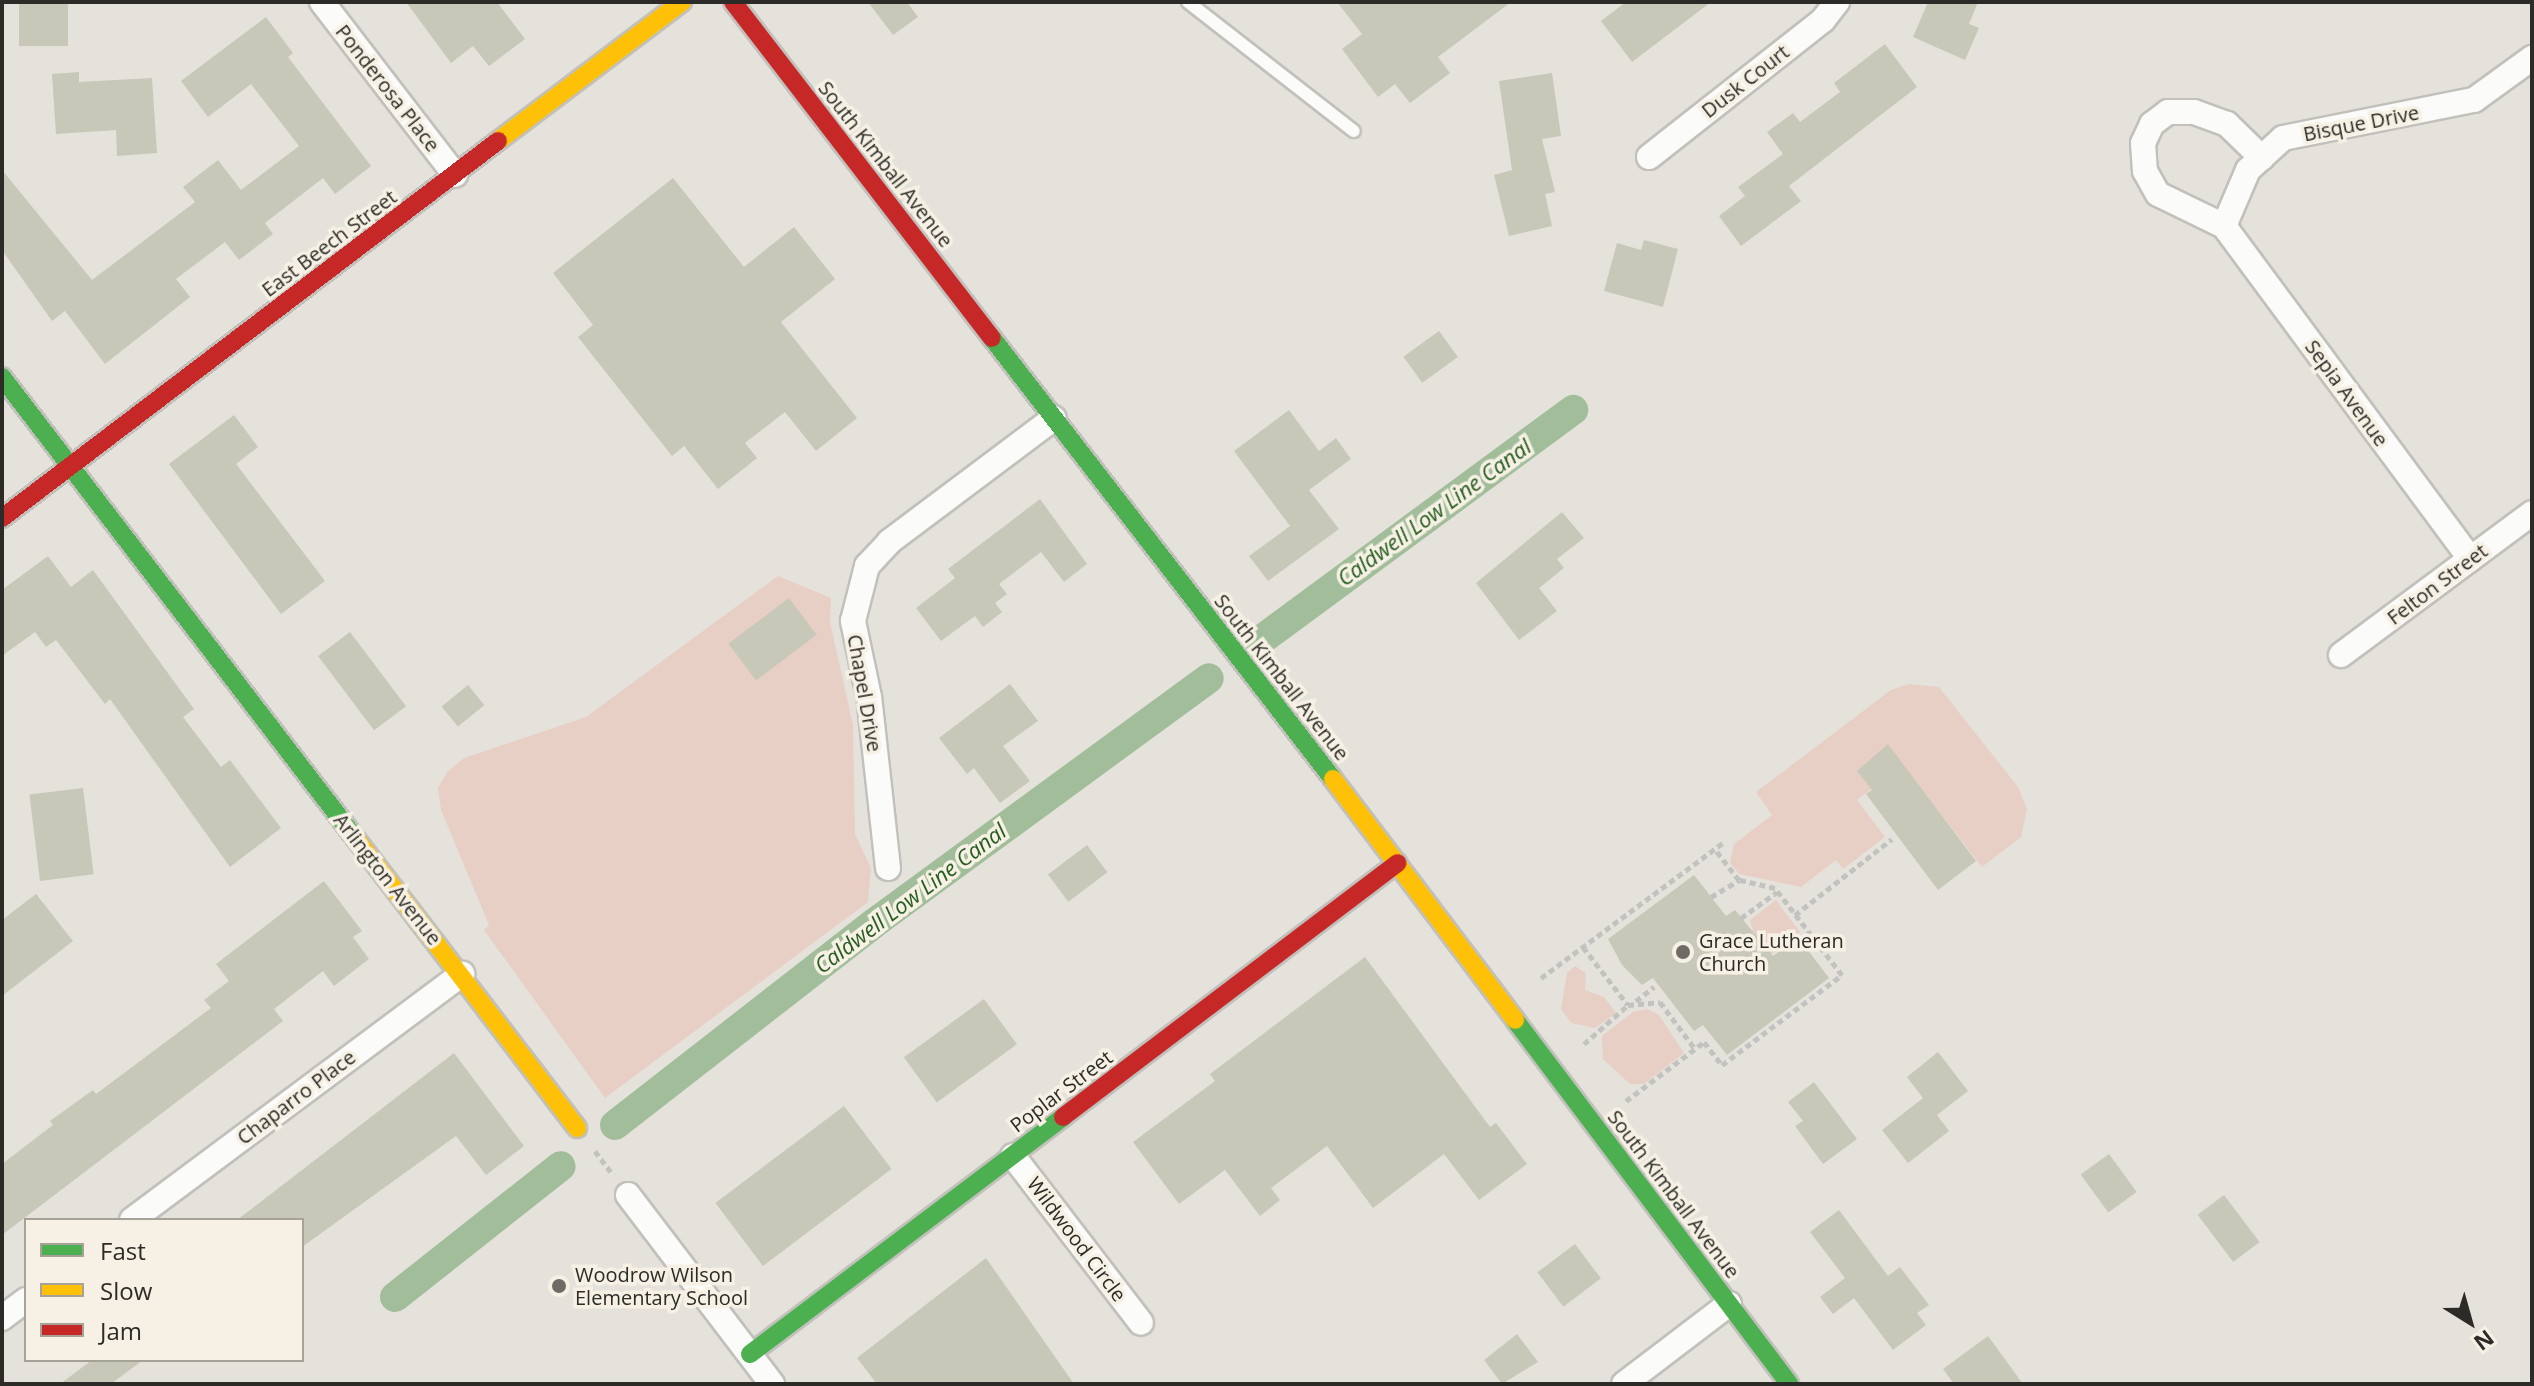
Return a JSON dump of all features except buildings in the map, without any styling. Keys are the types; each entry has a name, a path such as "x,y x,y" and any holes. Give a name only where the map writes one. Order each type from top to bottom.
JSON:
{"street":[{"name":"Ponderosa Place","path":"322,2 455,175"},
{"name":"East Beech Street","path":"2,518 682,2"},
{"name":"South Kimball Avenue","path":"733,2 1398,863 1789,1384"},
{"name":"Dusk Court","path":"1649,157 1823,20 1837,2"},
{"name":"Bisque Drive","path":"2224,226 2248,170 2283,138 2474,100 2532,58"},
{"path":"2224,226 2158,194 2145,171 2143,143 2152,124 2168,112 2194,112 2227,124 2262,158"},
{"name":"Sepia Avenue","path":"2224,226 2470,559"},
{"name":"Arlington Avenue","path":"2,377 577,1128"},
{"name":"Chapel Drive","path":"888,868 869,697 853,621 867,566 889,542 1054,418"},
{"name":"Felton Street","path":"2341,655 2532,513"},
{"name":"Poplar Street","path":"750,1354 1398,863"},
{"name":"Chaparro Place","path":"135,1218 462,974"},
{"name":"Wildwood Circle","path":"1013,1156 1141,1323"},
{"path":"628,1195 772,1384"},
{"path":"2,1318 24,1302"},
{"path":"1624,1384 1729,1304"}],"lane":[{"path":"1188,2 1354,131"}],"path":[{"path":"1795,915 1892,839"},
{"path":"1541,978 1724,842"},
{"path":"1626,1101 1704,1042 1722,1065 1842,975 1777,892 1739,880 1715,849"},
{"path":"1711,897 1739,880"},
{"path":"1741,918 1777,892"},
{"path":"1583,947 1628,1005"},
{"path":"1584,1044 1628,1005 1654,987"},
{"path":"1635,1002 1660,1002 1695,1049"},
{"path":"577,1128 628,1195"}],"shaded area":[{"path":"778,576 831,598 830,622 853,725 855,834 871,868 868,902 605,1098 484,930 489,925 441,810 438,788 448,771 464,758 586,717"},
{"path":"1909,684 1939,687 2018,787 2027,809 2021,837 1982,867 1903,765 1857,800 1885,837 1843,869 1836,860 1801,887 1739,874 1730,862 1734,844 1772,815 1756,792 1891,690"},
{"path":"1776,900 1800,932 1770,955 1745,935 1753,930 1750,920"},
{"path":"1575,966 1586,973 1585,990 1604,997 1616,1013 1595,1028 1571,1023 1561,1009 1567,973"},
{"path":"1647,1009 1659,1015 1684,1053 1644,1084 1630,1084 1603,1059 1602,1036 1633,1012"}],"waterway":[{"name":"Caldwell Low Line Canal","path":"1257,643 1573,410"},
{"name":"Caldwell Low Line Canal","path":"615,1125 873,924 1209,678"},
{"name":"Caldwell Low Line Canal","path":"395,1297 561,1166"}],"traffic: fast":[{"path":"992,338 1333,779"},
{"path":"2,377 356,839"},
{"path":"1515,1020 1789,1384"},
{"path":"750,1354 1063,1117"}],"traffic: slow":[{"path":"498,141 682,2"},
{"path":"1333,779 1515,1020"},
{"path":"356,839 577,1128"}],"traffic: jam":[{"path":"733,2 992,338"},
{"path":"2,518 498,141"},
{"path":"1063,1117 1398,863"}],"place":[{"name":"Grace Lutheran Church","path":"1683,952"},
{"name":"Woodrow Wilson Elementary School","path":"559,1286"}]}
